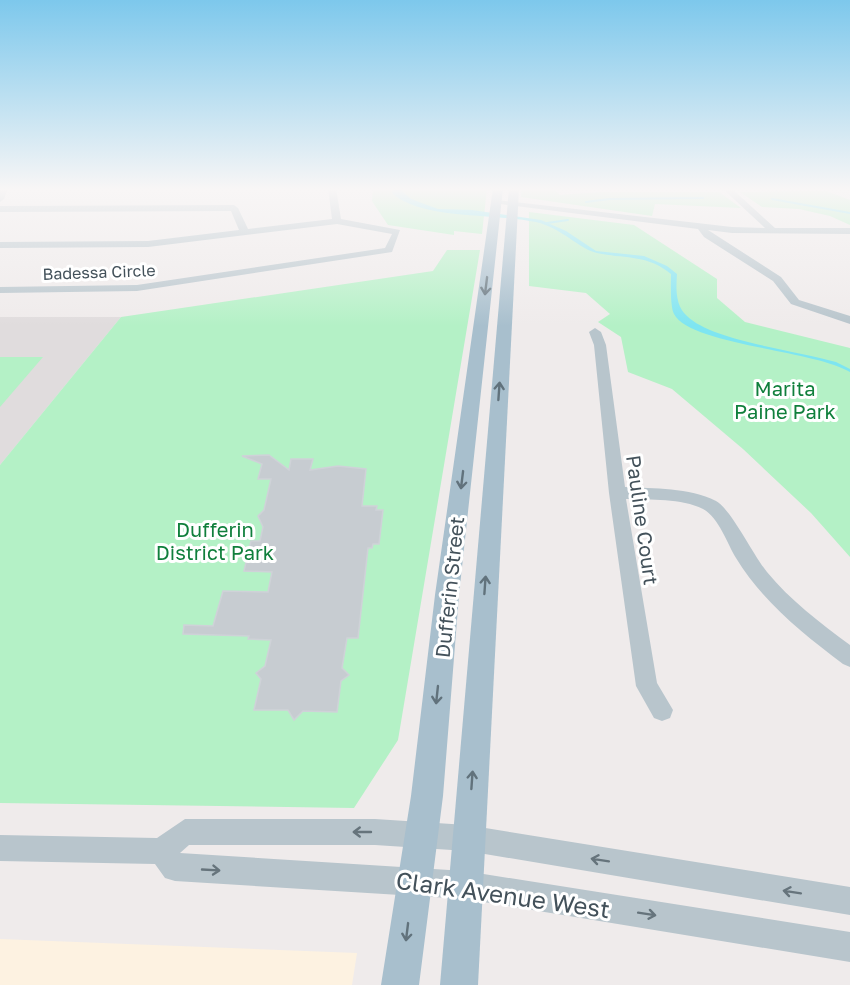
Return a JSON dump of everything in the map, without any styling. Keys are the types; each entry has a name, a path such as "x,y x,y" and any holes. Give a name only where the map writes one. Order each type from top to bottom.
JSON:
{"main road":[{"name":"Dufferin Street","path":"400,985 413,879 506,234"},
{"name":"Dufferin Street","path":"459,985 508,234"}],"street":[{"name":"Badessa Circle","path":"0,245 148,244 222,234"},
{"name":"Badessa Circle","path":"0,290 137,288 389,250 396,234"},
{"path":"706,234 777,279 795,302 850,320"},
{"name":"Pauline Court","path":"595,332 600,345 617,493 647,686 662,710"},
{"path":"617,493 693,499 711,504 719,512 756,575 775,597 850,657"},
{"path":"0,848 161,851 184,832 421,833 467,838 850,901"},
{"name":"Clark Avenue West","path":"161,851 175,868 413,879 465,885 850,947"}],"shaded area":[{"path":"0,317 121,317 0,465"},
{"path":"0,939 357,953 352,985 0,985"}],"green space":[{"name":"Marita Paine Park","path":"529,234 648,234 717,279 717,298 745,322 850,348 850,557 811,513 743,449 672,389 628,372 621,337 598,322 610,314 586,293 529,286"},
{"name":"Dufferin District Park","path":"447,250 480,250 398,740 354,808 0,803 0,465 121,317 433,271"},
{"path":"0,357 43,357 0,407"}],"water":[{"path":"562,234 570,234 596,251 644,256 667,266 677,274 680,307 699,325 735,339 836,362 850,369 850,372 833,364 703,333 685,324 674,314 671,274 644,260 597,253"}],"building":[{"path":"269,455 289,470 291,459 313,459 310,470 338,466 366,469 362,506 377,506 376,510 383,510 379,544 373,544 372,548 368,548 358,638 347,638 342,668 349,675 341,681 337,712 303,711 294,720 288,710 254,710 261,679 256,673 265,666 271,640 248,639 249,636 183,634 184,625 213,626 223,591 268,592 272,572 244,571 251,541 260,541 263,527 258,516 264,510 271,479 258,479 262,464 242,456"}]}
